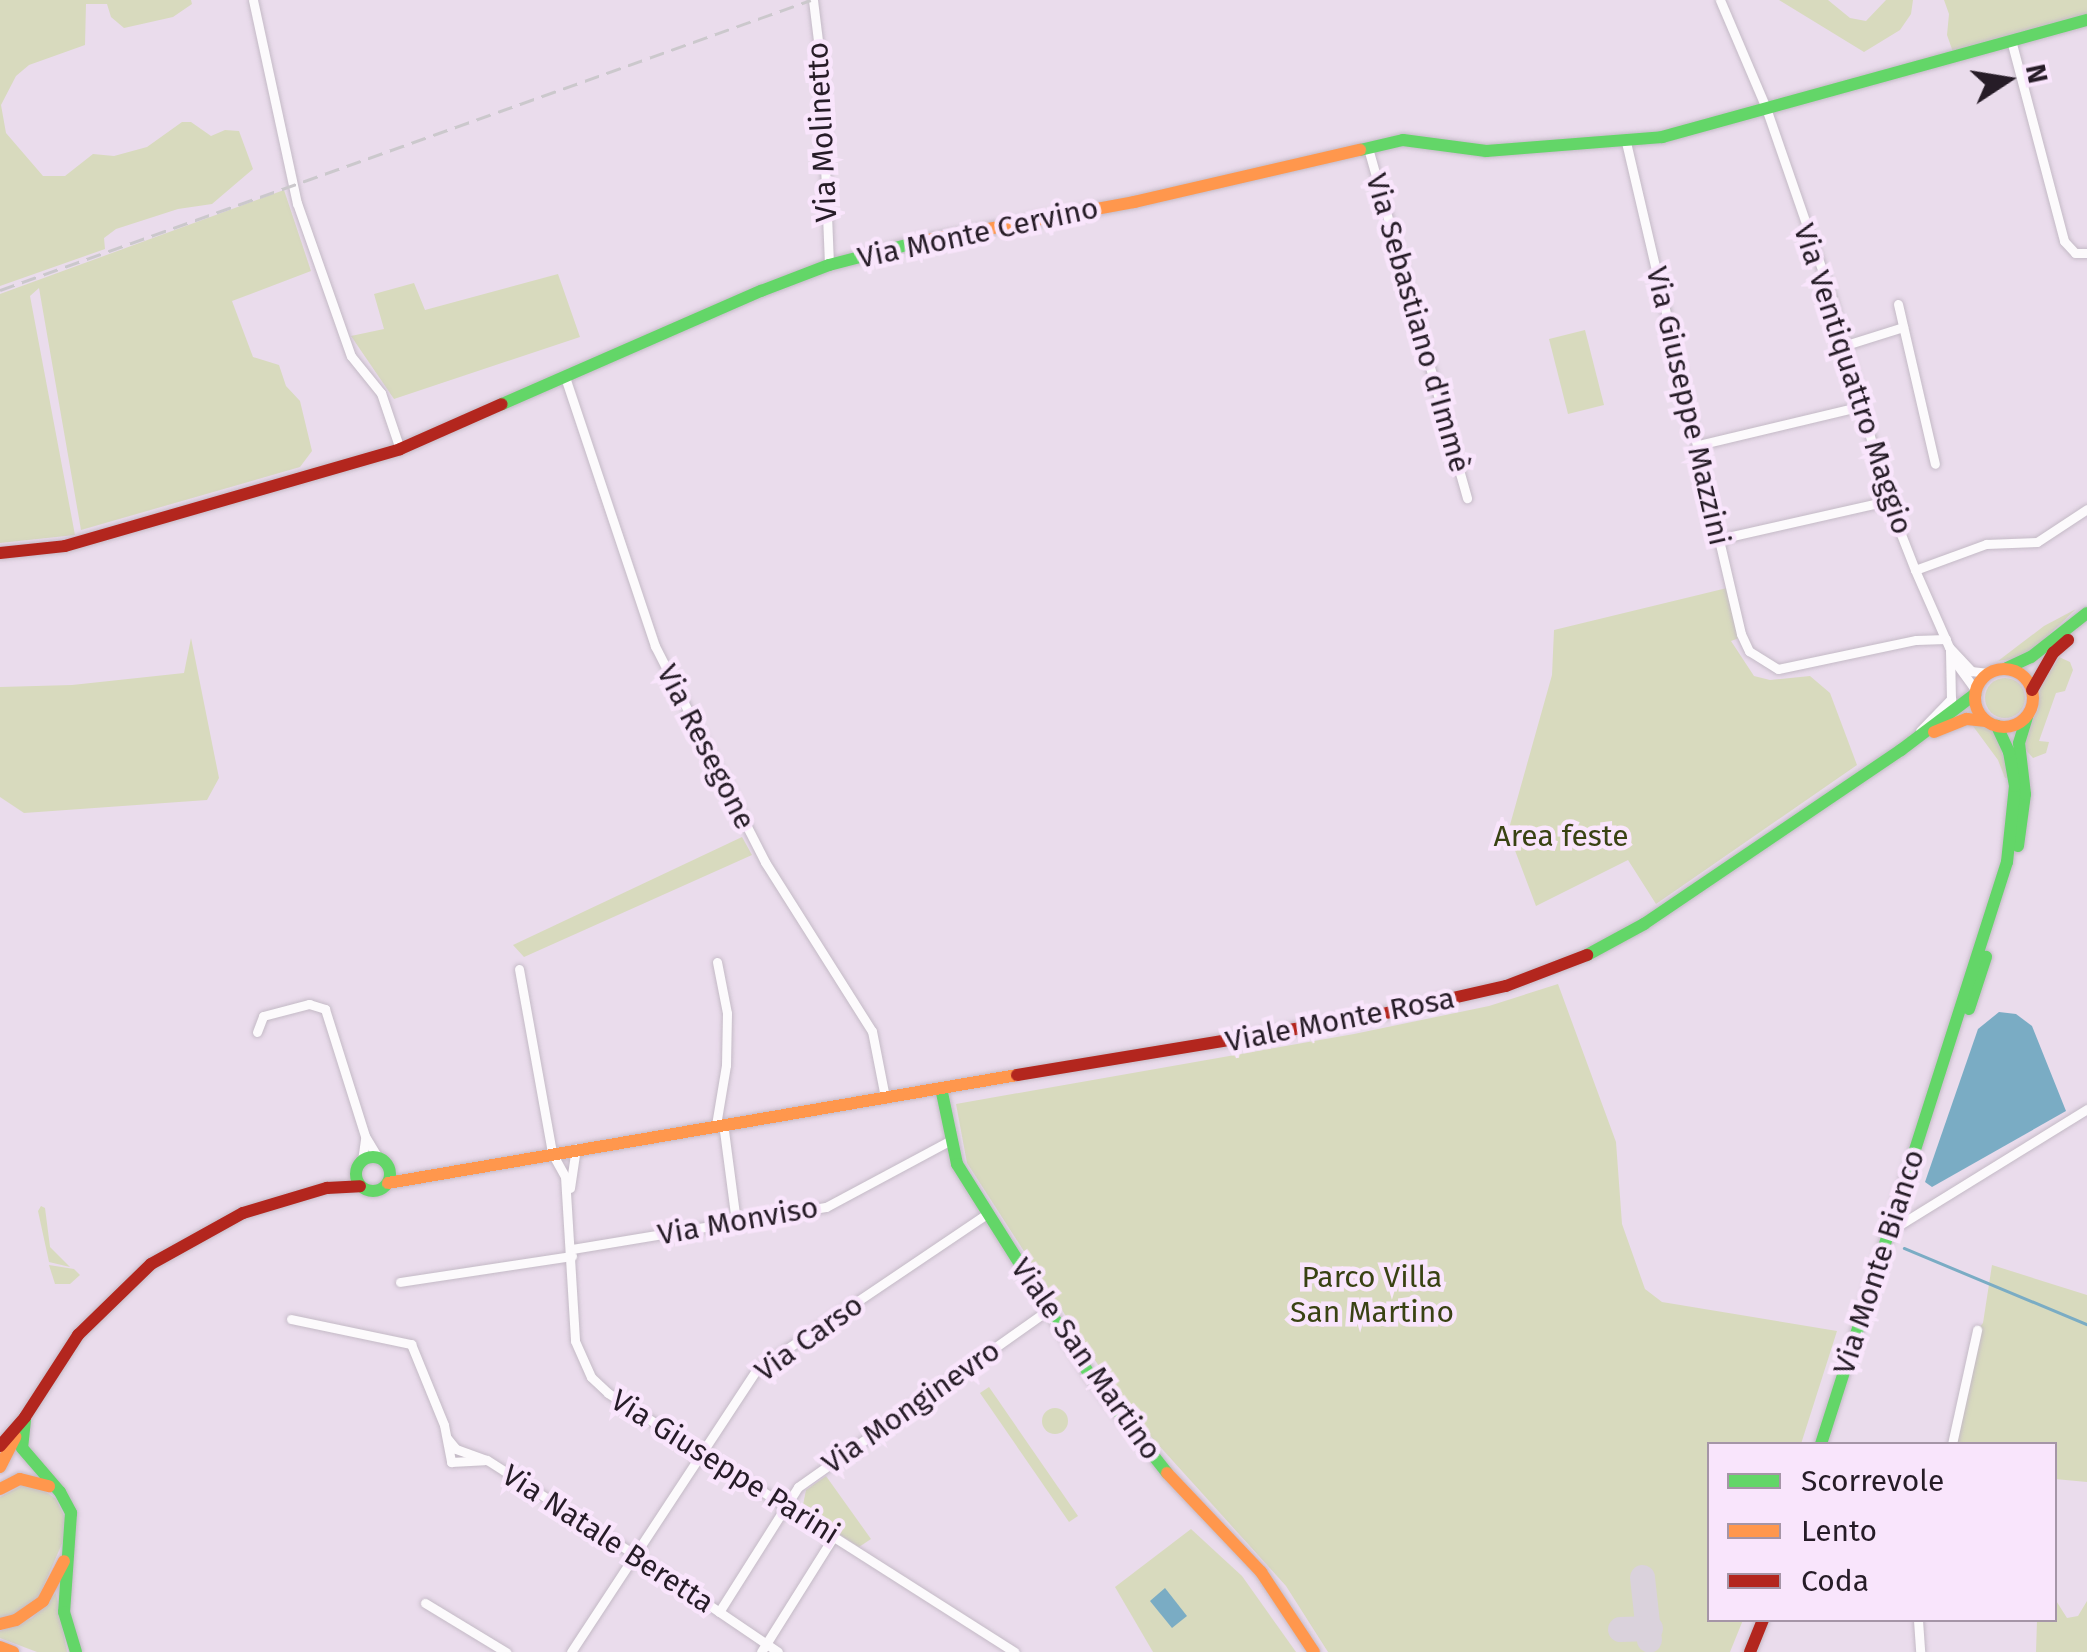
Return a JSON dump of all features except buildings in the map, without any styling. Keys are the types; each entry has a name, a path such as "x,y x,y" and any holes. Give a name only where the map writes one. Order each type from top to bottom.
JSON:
{"street":[{"path":"253,0 297,202 352,356 381,393 400,449"},
{"name":"Via Molinetto","path":"813,0 822,65 829,265"},
{"name":"Via Ventiquattro Maggio","path":"1720,0 1766,108 1846,345 1888,501 1949,648 1975,693"},
{"path":"1766,108 2087,20"},
{"path":"2011,40 2064,241 2075,253 2087,252"},
{"name":"Via Monte Cervino","path":"0,552 66,546 400,449 829,265 1368,148 1418,140 1486,151 1626,142 1766,108"},
{"name":"Via Giuseppe Mazzini","path":"1626,142 1741,634 1749,651 1762,663 1778,669 1916,640 1949,648"},
{"name":"Via Sebastiano d'Immè","path":"1368,148 1468,498"},
{"path":"1898,304 1935,464"},
{"path":"1846,345 1903,327"},
{"name":"Via Resegone","path":"564,377 654,646 765,862 872,1032 884,1097"},
{"path":"1698,445 1862,406"},
{"path":"1719,539 1888,501"},
{"path":"1915,570 1986,544 2037,542 2087,509"},
{"path":"1949,648 1971,670 1988,673 2030,657 2087,614"},
{"path":"2027,716 2032,690 2053,653 2087,624"},
{"path":"1907,746 1951,699 1949,648"},
{"path":"2005,668 2022,674 2032,690"},
{"name":"Viale Monte Rosa","path":"25,1417 73,1342 122,1288 192,1239 243,1214 326,1188 360,1186 372,1192 388,1183 426,1173 1369,1018 1536,977 1580,960 1644,924 1907,746 1975,693 1988,673"},
{"path":"1975,693 1976,707 1992,723"},
{"name":"Viale Monte Rosa","path":"1907,746 1955,723 2014,725 2027,716"},
{"name":"Via Monte Bianco","path":"1939,1080 1975,992 2016,856 2025,794 2019,743 2027,716"},
{"name":"Via Monte Bianco","path":"1822,1442 2003,879 2012,836 2013,766 1992,723"},
{"path":"717,962 727,1013 720,1124 736,1222"},
{"name":"Via Giuseppe Parini","path":"519,969 552,1152 565,1176 576,1340 591,1377 608,1393 1007,1650"},
{"path":"257,1032 263,1016 309,1004 325,1009 365,1136 383,1162 388,1183"},
{"name":"Viale San Martino","path":"941,1088 949,1141 957,1164 1047,1311 1129,1430 1206,1519 1261,1572 1314,1652"},
{"path":"1888,1232 2087,1109"},
{"path":"360,1186 365,1136"},
{"name":"Via Monviso","path":"400,1282 826,1207 949,1141"},
{"name":"Via Giuseppe Parini","path":"568,1201 576,1148"},
{"name":"Viale Monte Rosa","path":"326,1188 359,1166 383,1162 426,1173"},
{"name":"Via Carso","path":"572,1652 756,1369 987,1214"},
{"name":"Via Monginevro","path":"719,1612 798,1487 1047,1311"},
{"name":"Via Natale Beretta","path":"290,1319 411,1344 447,1438 456,1449 487,1460 634,1554 719,1612 763,1648 778,1652"},
{"path":"1952,1442 1977,1330"},
{"path":"0,1446 25,1417"},
{"path":"0,1467 25,1417"},
{"path":"25,1417 22,1448 60,1492 73,1525 64,1612 76,1652"},
{"path":"0,1488 32,1479 60,1492"},
{"path":"763,1648 833,1536"},
{"path":"0,1624 32,1611 43,1601 67,1554"},
{"path":"425,1603 506,1652"},
{"path":"1750,1652 1762,1622"},
{"path":"1918,1622 1920,1652"},
{"path":"0,1646 13,1652"}],"green space":[{"path":"0,0 191,0 192,4 173,17 124,28 111,17 107,4 86,4 85,45 29,65 16,76 1,105 6,133 43,176 65,176 93,154 114,156 147,147 182,122 191,122 211,136 225,130 239,131 253,169 212,204 178,209 116,229 104,238 105,249 0,286"},
{"path":"1779,0 1828,0 1850,18 1866,21 1886,0 1913,0 1911,14 1900,30 1864,52"},
{"path":"1944,0 2087,0 2087,20 1954,55 1947,35 1949,14"},
{"path":"284,190 311,271 232,301 253,357 279,365 286,386 300,401 312,451 300,467 81,530 39,288 30,296 75,535 0,543 0,294"},
{"path":"558,274 580,337 394,399 351,336 384,329 374,294 414,283 425,310"},
{"path":"1585,330 1604,405 1568,414 1549,339"},
{"name":"Area feste","path":"1727,588 1739,638 1731,641 1754,676 1770,680 1810,676 1830,693 1857,765 1656,904 1628,860 1536,906 1508,832 1552,675 1554,630"},
{"path":"2076,609 2020,658 1998,661 2044,626"},
{"path":"191,638 219,778 207,800 24,813 0,797 0,687 72,685 184,673"},
{"path":"2059,657 2070,662 2073,670 2065,691 2056,693 2039,741 2049,742 2046,753 2033,758 2025,749 2025,733 2038,710 2040,687"},
{"path":"2005,678 2019,684 2025,698 2019,712 2005,718 1991,712 1985,698 1991,684"},
{"path":"1970,722 1982,723 1996,734 2010,777 2005,778 1998,760"},
{"path":"742,837 752,855 524,957 513,945"},
{"name":"Parco Villa San Martino","path":"1558,984 1616,1142 1622,1224 1645,1289 1662,1302 1837,1331 1802,1442 1707,1442 1707,1622 1742,1622 1730,1652 1328,1652 1286,1586 1135,1419 967,1163 956,1104 1354,1034 1489,1006"},
{"path":"41,1206 45,1208 50,1247 70,1267 49,1262 38,1211"},
{"path":"49,1265 74,1269 80,1275 70,1284 55,1284"},
{"path":"1992,1265 2087,1295 2087,1482 2057,1479 2057,1442 1952,1442 1977,1330 1983,1323"},
{"path":"989,1387 1078,1516 1069,1522 980,1393"},
{"path":"1055,1408 1064,1412 1068,1421 1064,1430 1055,1434 1046,1430 1042,1421 1046,1412"},
{"path":"826,1476 871,1539 859,1547 802,1510 806,1490"},
{"path":"21,1486 39,1487 56,1499 66,1520 64,1539 38,1599 15,1616 0,1619 0,1497"},
{"path":"1191,1529 1242,1576 1296,1652 1153,1652 1115,1587"},
{"path":"56,1593 67,1652 37,1652 0,1638 0,1631 32,1618"},
{"path":"2087,1601 2087,1652 2036,1652 2037,1622 2057,1622 2057,1602 2067,1618 2078,1616"}],"water":[{"path":"1999,1012 2016,1014 2032,1026 2066,1111 1932,1187 1925,1182 1978,1029"},
{"path":"1165,1588 1187,1616 1172,1628 1150,1601"}],"waterway":[{"path":"1904,1248 2087,1324"}],"taxiway":[{"path":"1642,1577 1649,1640"},
{"path":"1620,1629 1650,1628"}],"railway":[{"path":"0,290 811,0"}],"traffic: fast":[{"path":"1360,150 1403,140 1486,151 1662,137 2087,20"},
{"path":"502,404 761,291 829,265 922,241"},
{"path":"2007,668 2031,657 2087,613"},
{"path":"1587,955 1644,924 1901,750 1975,694"},
{"path":"2018,846 2025,794 2019,743 2027,716"},
{"path":"1822,1442 2007,862 2015,786 2009,752 1997,726"},
{"path":"1969,1009 1986,957"},
{"path":"941,1088 957,1164 1091,1377 1167,1473"},
{"path":"373,1157 385,1162 390,1174 385,1186 373,1191 361,1186 356,1174 361,1162 373,1157"},
{"path":"25,1420 22,1448 60,1492 71,1513 64,1612 76,1652"}],"traffic: slow":[{"path":"922,241 1134,202 1360,150"},
{"path":"2004,669 2025,677 2033,698 2025,719 2004,727 1983,719 1975,698 1983,677 2004,669"},
{"path":"1934,732 1967,719 1986,721"},
{"path":"388,1183 1017,1075"},
{"path":"0,1467 15,1437"},
{"path":"1167,1473 1261,1572 1314,1652"},
{"path":"0,1489 20,1479 49,1486"},
{"path":"0,1624 16,1620 43,1601 64,1561"},
{"path":"0,1647 13,1652"}],"traffic: jam":[{"path":"0,553 65,546 400,449 502,404"},
{"path":"2032,690 2053,653 2068,640"},
{"path":"1017,1075 1369,1017 1506,986 1587,955"},
{"path":"0,1446 25,1417 78,1335 151,1264 243,1213 327,1188 360,1186"},
{"path":"1750,1652 1762,1622"}]}
